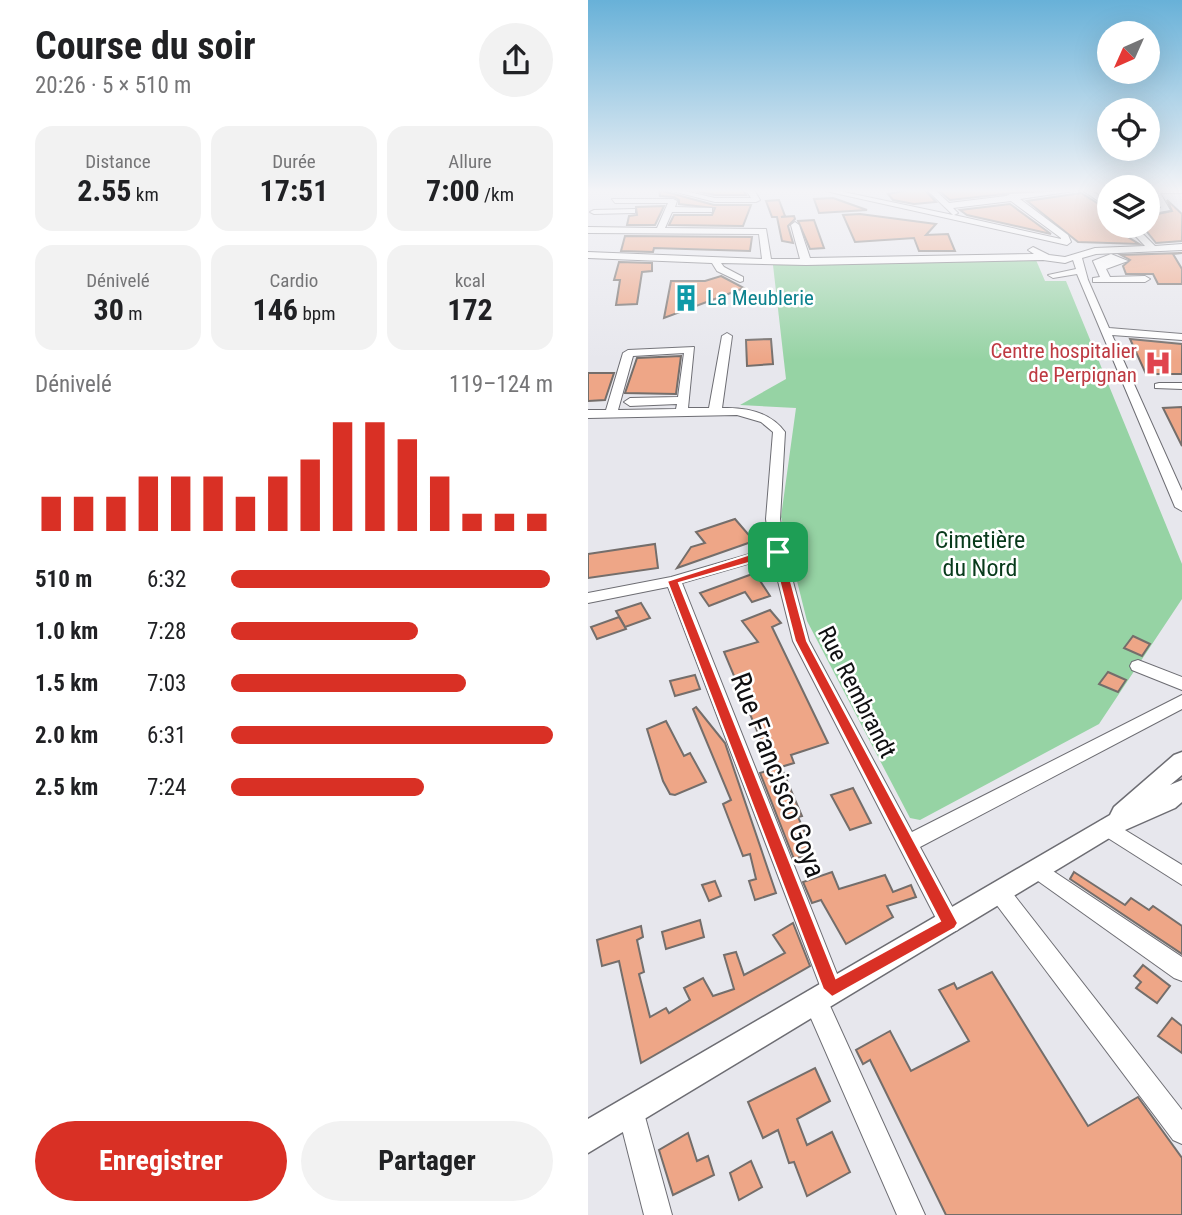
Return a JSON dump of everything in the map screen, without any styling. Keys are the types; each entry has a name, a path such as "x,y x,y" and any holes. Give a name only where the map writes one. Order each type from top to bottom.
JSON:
{"main road":[{"path":"1107,827 1182,761"},
{"path":"588,1137 1107,827 1167,801 1182,789"}],"street":[{"path":"765,247 767,261"},
{"path":"801,247 805,260"},
{"path":"588,255 767,261 862,259 1043,247"},
{"path":"1075,247 1082,250 1079,256 1079,276 1175,476 1182,507"},
{"path":"1130,247 1152,248"},
{"path":"1050,268 1095,251 1172,247"},
{"path":"1034,248 1050,268 1079,276"},
{"path":"1106,279 1098,261 1102,257 1121,258 1152,248"},
{"path":"714,259 720,269 740,279"},
{"path":"862,259 1050,268 1079,276 1145,279"},
{"path":"1105,331 1182,337"},
{"path":"588,414 612,408 683,406 715,411 727,335"},
{"path":"612,408 628,353 690,349 683,406"},
{"path":"1161,400 1170,386"},
{"name":"Rue Rembrandt","path":"715,411 737,411 760,416 773,423 779,432 773,519 778,552 801,641 950,923"},
{"path":"588,598 673,581 761,554 778,552"},
{"name":"Rue Francisco Goya","path":"673,581 823,995 911,1215"},
{"path":"1138,666 1182,684"},
{"path":"908,844 1159,710 1182,701"},
{"path":"1107,827 1182,876"},
{"path":"1038,870 1182,970"},
{"path":"1000,893 1182,1131"},
{"path":"631,1112 658,1215"}],"green space":[{"name":"Cimetière du Nord","path":"1036,260 1045,281 1066,281 1182,564 1182,599 1099,724 920,820 910,818 807,621 781,517 796,408 740,405 786,379 773,265"}],"building":[{"path":"622,247 751,247 750,251 654,248 653,252 621,251"},
{"path":"917,247 953,247 955,251 919,251"},
{"path":"1182,253 1173,254 1182,269 1182,284 1158,284 1153,274 1126,274 1123,266 1130,260 1121,255"},
{"path":"619,262 652,263 652,271 642,272 637,304 616,305 620,280 614,280"},
{"name":"La Meublerie","path":"721,276 744,288 664,318 671,281 705,281"},
{"path":"771,339 773,364 747,366 746,340"},
{"path":"1130,339 1182,344 1182,374 1146,374"},
{"path":"681,356 676,394 625,393 637,358"},
{"path":"588,373 614,373 605,400 588,401"},
{"path":"1182,407 1182,446 1163,408"},
{"path":"735,519 754,541 677,568 691,547 705,543 696,532"},
{"path":"655,544 658,568 588,578 588,554"},
{"path":"755,573 770,596 752,602 745,592 709,606 700,593"},
{"path":"641,603 650,618 625,627 616,611"},
{"path":"770,610 781,623 772,627 828,743 791,755 794,763 781,767 814,853 794,859 760,773 773,769 724,652 758,642 742,621"},
{"path":"619,617 626,629 597,639 591,627"},
{"path":"1133,636 1150,644 1142,656 1124,648"},
{"path":"1108,672 1126,680 1118,692 1099,684"},
{"path":"695,675 700,689 675,696 670,681"},
{"path":"696,707 725,743 776,893 755,900 749,881 756,879 750,854 743,856 723,804 731,800 693,709"},
{"path":"666,721 684,756 690,753 706,782 675,795 670,794 663,781 647,729"},
{"path":"853,788 871,823 850,830 831,795"},
{"path":"832,872 839,889 885,875 893,892 911,885 916,897 887,906 893,917 846,944 821,900 812,903 803,882"},
{"path":"1074,872 1125,905 1131,898 1149,910 1153,906 1182,926 1182,954 1070,879"},
{"path":"715,881 721,896 709,901 702,885"},
{"path":"700,920 704,937 666,949 662,932"},
{"path":"793,923 810,966 641,1063 619,961 602,966 597,940 641,926 643,937 637,940 644,972 639,974 650,1017 666,1008 669,1013 690,1000 684,988 703,978 713,996 734,989 724,955 736,952 744,975 785,953 773,935"},
{"path":"1143,965 1170,986 1157,1003 1136,988 1141,982 1134,976"},
{"path":"992,972 1088,1126 1138,1097 1182,1158 1182,1215 946,1215 870,1060 863,1064 856,1050 890,1031 911,1071 969,1041 939,990 954,983 957,989"},
{"path":"1172,1018 1182,1026 1182,1053 1158,1036"},
{"path":"815,1068 830,1101 797,1119 807,1145 832,1132 850,1172 807,1196 794,1162 789,1163 778,1130 763,1138 748,1102"},
{"path":"688,1133 697,1161 708,1156 714,1175 673,1195 659,1150"},
{"path":"751,1161 762,1187 739,1200 730,1173"}],"place":[{"name":"La Meublerie","path":"686,298"},
{"name":"Centre hospitalier de Perpignan","path":"1158,363"}],"route":[{"path":"778,552 801,641 950,923 832,989 673,581 761,554 778,552"}]}
